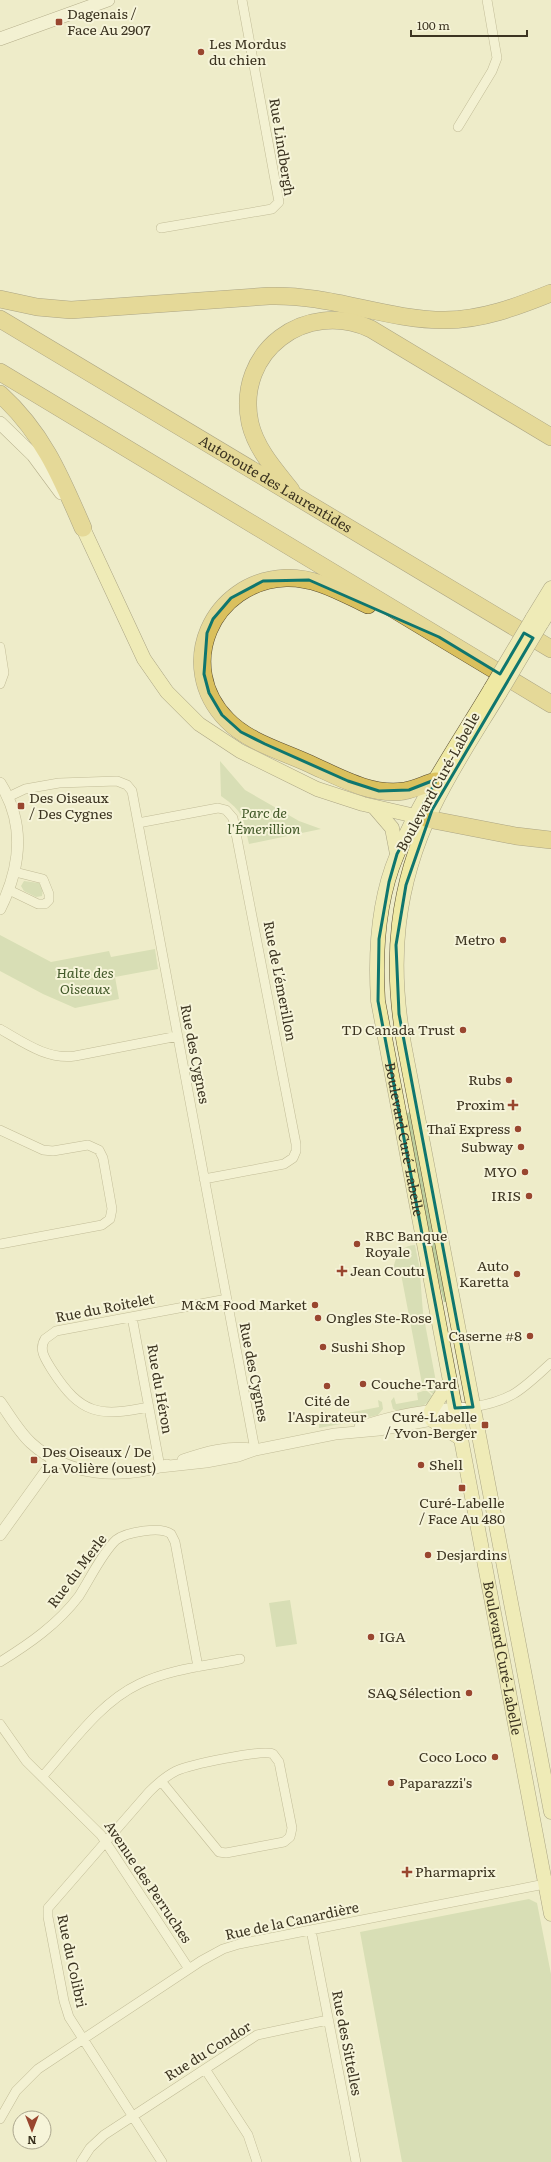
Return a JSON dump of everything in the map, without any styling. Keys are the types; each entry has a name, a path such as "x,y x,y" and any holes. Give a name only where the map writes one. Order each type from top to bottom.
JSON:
{"highway":[{"path":"0,298 37,307 71,310 269,296 298,297 332,301 423,318 444,320 486,315 551,293"},
{"name":"Autoroute des Laurentides","path":"0,319 551,649"},
{"path":"296,497 258,444 250,422 248,398 254,373 268,350 291,330 309,323 336,319 354,322 371,329 551,437"},
{"path":"6,376 551,704"},
{"path":"0,394 25,422 52,459 83,528"},
{"path":"436,781 403,791 372,789 341,778 247,736 227,721 213,700 206,684 203,656 210,626 224,605 246,588 263,581 277,579 294,578 314,581 439,637"},
{"path":"422,817 510,835 551,840"}],"main road":[{"path":"0,39 108,0"},
{"path":"0,423 47,472 83,528 144,659 161,685 186,712 219,738 270,767 317,789 374,807 422,817"},
{"name":"Boulevard Curé-Labelle","path":"551,588 537,622 496,690 436,781 422,817 401,909 396,954 396,992 401,1026 551,1812"},
{"name":"Boulevard Curé-Labelle","path":"537,622 551,608"},
{"name":"Boulevard Curé-Labelle","path":"496,690 441,792 397,854 386,890 379,930 377,968 378,1001 449,1383 548,1883 551,1914"},
{"path":"374,807 392,828 397,854"},
{"path":"449,1383 432,1415 460,1438"}],"street":[{"name":"Rue Lindbergh","path":"161,228 272,209 278,202 242,0"},
{"path":"458,127 492,71 497,58 487,0"},
{"path":"0,647 4,673 0,684"},
{"name":"Rue des Cygnes","path":"8,798 25,789 55,783 120,781 127,785 132,791 255,1450"},
{"path":"0,783 8,798 18,830 19,848 15,872 9,890 0,909"},
{"name":"Rue de L'émerillon","path":"138,823 215,808 223,809 230,813 236,827 296,1144 296,1154 287,1163 204,1179"},
{"path":"9,890 38,904 45,904 49,900 49,894 43,879 15,872"},
{"path":"1,1033 44,1053 64,1057 178,1036"},
{"path":"0,1130 30,1146 43,1150 53,1151 88,1145 97,1148 103,1158 112,1210 110,1219 102,1225 0,1244"},
{"name":"Rue du Roitelet","path":"150,1407 114,1413 84,1406 66,1390 42,1352 43,1341 53,1332 227,1299"},
{"name":"Rue du Héron","path":"132,1317 160,1467"},
{"path":"0,1402 27,1439 54,1460 80,1470 101,1473 129,1472 206,1462 238,1456 255,1450 344,1433 377,1421 432,1415 499,1402 509,1397 551,1363"},
{"path":"0,1535 54,1460"},
{"name":"Rue du Merle","path":"0,1662 37,1637 62,1615 76,1599 117,1540 128,1535 158,1529 168,1532 175,1542 198,1667"},
{"path":"42,1777 101,1712 124,1693 154,1678 198,1667 240,1659"},
{"name":"Avenue des Perruches","path":"0,1724 22,1757 90,1823 105,1841 189,1969"},
{"name":"Rue du Colibri","path":"160,1781 219,1852 226,1853 284,1842 291,1835 292,1828 279,1762 271,1753 259,1753 188,1767 175,1772 160,1781 149,1792 52,1902 48,1911 66,2009 83,2039 162,2162"},
{"name":"Rue de la Canardière","path":"0,2119 16,2091 28,2078 83,2039 189,1969 228,1947 548,1883"},
{"name":"Rue des Sittelles","path":"311,1930 356,2162"},
{"name":"Rue du Condor","path":"81,2162 90,2148 99,2139 133,2115 259,2034 328,2020"},
{"path":"204,2069 248,2135 257,2162"}],"highlighted area":[{"path":"309,580 439,637 500,674 524,633 533,638 432,810 406,885 396,945 399,1014 473,1407 455,1408 378,1001 379,939 389,882 397,854 437,779 409,790 379,791 348,781 265,744 241,732 222,715 209,693 204,674 207,633 213,619 231,598 263,581"}],"green space":[{"name":"Parc de l'Émerillion","path":"220,761 245,790 299,821 321,829 249,844 244,822 241,816 229,802 221,796"},
{"path":"24,881 39,883 43,889 42,896 36,897 24,891 21,886"},
{"name":"Halte des Oiseaux","path":"0,935 51,962 109,951 111,957 155,949 158,969 115,977 119,999 75,1008 43,994 0,971"},
{"path":"410,1112 447,1302 444,1302 429,1244 405,1114"},
{"path":"415,1245 420,1270 417,1271 417,1273 420,1274 423,1313 437,1387 435,1396 428,1390 423,1389 401,1274 393,1275 394,1265 398,1255 405,1248"},
{"path":"427,1391 434,1397 421,1407 403,1411 393,1409 391,1401 394,1397 396,1404 418,1400 417,1393"},
{"path":"378,1400 382,1402 383,1409 378,1415 365,1418 364,1415 356,1417 357,1421 319,1428 319,1424 325,1411 327,1417 379,1407"},
{"path":"290,1600 297,1644 276,1647 269,1603"},
{"path":"529,1899 537,1903 551,1974 551,2162 402,2162 360,1932"}],"place":[{"name":"Dagenais / Face Au 2907","path":"59,22"},
{"name":"Les Mordus du chien","path":"201,52"},
{"name":"Des Oiseaux / Des Cygnes","path":"21,806"},
{"name":"Metro","path":"503,940"},
{"name":"TD Canada Trust","path":"463,1030"},
{"name":"Rubs","path":"509,1080"},
{"name":"Proxim","path":"513,1105"},
{"name":"Thaï Express","path":"518,1129"},
{"name":"Subway","path":"521,1147"},
{"name":"MYO","path":"525,1172"},
{"name":"IRIS","path":"529,1196"},
{"name":"RBC Banque Royale","path":"357,1244"},
{"name":"Jean Coutu","path":"342,1271"},
{"name":"Auto Karetta","path":"517,1274"},
{"name":"M&M Food Market","path":"315,1305"},
{"name":"Ongles Ste-Rose","path":"318,1318"},
{"name":"Caserne #8","path":"530,1336"},
{"name":"Sushi Shop","path":"323,1347"},
{"name":"Couche-Tard","path":"363,1384"},
{"name":"Cité de l'Aspirateur","path":"327,1386"},
{"name":"Curé-Labelle / Yvon-Berger","path":"485,1425"},
{"name":"Des Oiseaux / De La Volière (ouest)","path":"34,1460"},
{"name":"Shell","path":"421,1465"},
{"name":"Curé-Labelle / Face Au 480","path":"462,1488"},
{"name":"Desjardins","path":"428,1555"},
{"name":"IGA","path":"371,1637"},
{"name":"SAQ Sélection","path":"469,1693"},
{"name":"Coco Loco","path":"495,1757"},
{"name":"Paparazzi's","path":"391,1783"},
{"name":"Pharmaprix","path":"407,1872"}]}
